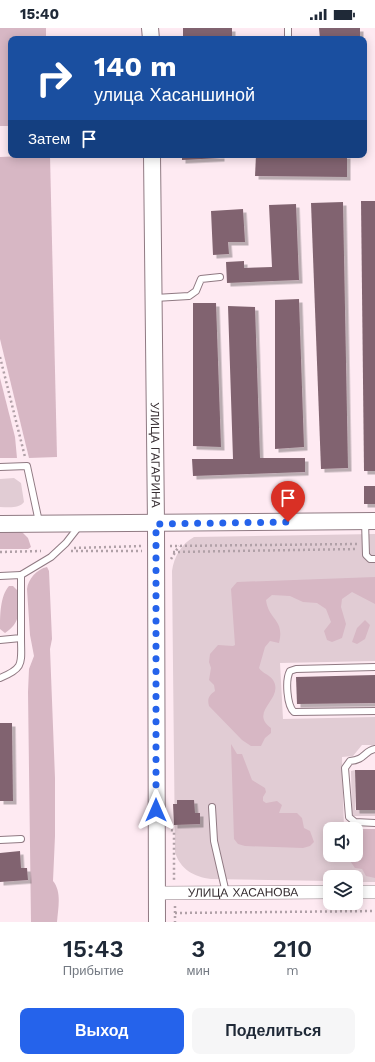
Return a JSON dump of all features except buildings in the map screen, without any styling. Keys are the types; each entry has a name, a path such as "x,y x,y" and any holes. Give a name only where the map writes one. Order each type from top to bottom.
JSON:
{"street":[{"name":"УЛИЦА ГАГАРИНА","path":"152,158 156,524 157,922"},
{"path":"0,524 156,524 370,521"},
{"name":"УЛИЦА ХАСАНОВА","path":"157,893 323,892"},
{"path":"363,892 375,892"}],"lane":[{"path":"153,298 189,296 196,291 201,279 220,277"},
{"path":"0,467 27,466 39,524"},
{"path":"370,521 366,547 367,557 375,560"},
{"path":"0,576 21,575 51,557 59,551 81,524"},
{"path":"0,678 14,672 19,667 21,661 21,575"},
{"path":"0,640 21,638"},
{"path":"375,667 296,669 290,671 288,678 289,704 294,712 375,711"},
{"path":"375,749 367,752 361,759 350,761 345,768 349,817 355,822 375,823"},
{"path":"212,807 214,842 226,893"},
{"path":"0,840 21,839"}],"path":[{"path":"0,357 27,466"},
{"path":"59,551 82,547 156,549 366,547"},
{"path":"0,552 366,547"},
{"path":"175,913 375,911"}],"shaded area":[{"path":"0,28 46,28 46,36 8,36 8,126 0,126"},
{"path":"0,157 50,158 57,457 29,458 0,339"},
{"path":"0,378 15,437 17,458 0,458"},
{"path":"14,478 21,483 24,502 16,507 0,507 0,479"},
{"path":"0,528 18,528 28,538 31,547 28,549 0,549"},
{"path":"375,534 375,661 280,663 283,719 375,717 375,745 362,745 353,756 342,757 344,822 323,822 323,862 363,862 363,856 375,857 375,882 363,882 363,870 323,870 323,881 211,879 188,871 177,858 175,852 172,571 174,561 179,551 185,543 194,537"},
{"path":"47,567 49,571 52,639 50,649 55,778 53,881 58,890 59,906 57,922 31,922 28,692 29,669 34,656 30,635 27,589 29,582 34,575 43,568"},
{"path":"375,577 375,604 352,592 342,599 341,607 346,624 342,638 332,642 327,640 324,631 331,622 326,609 317,603 303,602 290,596 272,595 266,600 270,612 280,629 279,643 270,641 265,647 259,668 272,678 275,687 275,693 263,716 265,722 271,728 271,733 265,738 261,746 251,746 242,740 209,706 208,701 210,696 215,691 214,685 209,680 211,668 209,662 210,654 218,645 235,645 231,589 237,582"},
{"path":"9,586 13,586 20,593 19,610 17,620 14,625 5,633 0,629 0,612 4,595"},
{"path":"365,620 370,625 365,639 357,644 352,642 357,628"},
{"path":"231,744 237,754 242,754 252,780 265,788 266,792 263,797 263,801 266,803 277,801 282,805 279,813 297,813 302,818 304,828 310,831 314,842 310,846 303,848 245,846 238,844 234,839"},
{"path":"355,770 355,810 375,810 375,816 352,816 351,771"},
{"path":"363,829 375,829 375,878 366,876 362,869 355,868 351,862 363,862"}],"route":[{"path":"156,810 156,524 288,522"}]}
